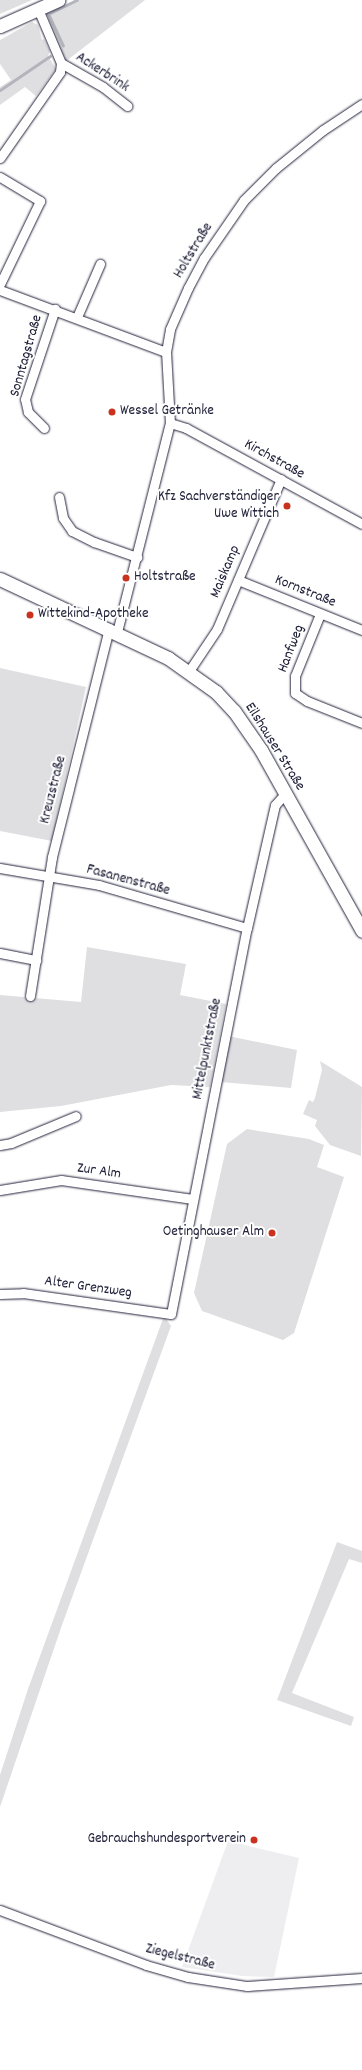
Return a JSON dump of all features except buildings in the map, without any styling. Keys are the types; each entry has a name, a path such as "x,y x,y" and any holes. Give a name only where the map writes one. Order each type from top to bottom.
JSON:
{"street":[{"path":"0,26 58,0"},
{"path":"0,158 56,80 61,64 38,9"},
{"name":"Ackerbrink","path":"61,64 103,87 127,106"},
{"name":"Holtstraße","path":"113,630 137,556 170,423 166,352 170,329 188,288 204,258 244,200 288,158 323,130 362,104"},
{"path":"0,177 40,201 0,284"},
{"path":"77,317 100,264"},
{"name":"Sonntagstraße","path":"0,290 77,317 166,352"},
{"name":"Sonntagstraße","path":"44,428 30,415 25,399 55,309"},
{"name":"Kirchstraße","path":"170,423 186,428 362,524"},
{"name":"Maiskamp","path":"189,671 217,629 280,479"},
{"path":"59,497 63,518 72,531 94,542 137,556"},
{"name":"Eilshauser Straße","path":"0,579 113,630 189,671 216,692 234,711 261,750 362,931"},
{"name":"Kornstraße","path":"238,580 362,630"},
{"name":"Hanfweg","path":"320,614 295,676 295,693 307,701 362,723"},
{"name":"Kreuzstraße","path":"30,996 48,876 113,630"},
{"name":"Mittelpunktstraße","path":"171,1314 247,928 275,805 285,794"},
{"name":"Fasanenstraße","path":"0,868 99,886 247,928"},
{"path":"0,953 36,960"},
{"path":"0,1145 11,1143 76,1116"},
{"name":"Zur Alm","path":"0,1190 61,1180 193,1199"},
{"name":"Alter Grenzweg","path":"0,1294 23,1293 171,1314"},
{"name":"Ziegelstraße","path":"0,1910 146,1965 188,1977 247,1986 362,1978"}],"shaded area":[{"path":"0,0 32,0 0,14"},
{"path":"80,0 145,0 65,62 47,16"},
{"path":"32,22 38,25 42,40 44,39 50,51 48,56 56,69 36,96 25,87 0,105 0,87 11,80 0,64 0,40"},
{"path":"0,668 86,687 52,841 0,831"},
{"path":"87,947 186,964 180,995 226,1004 210,1087 171,1085 61,1106 0,1112 0,995 81,1002"},
{"path":"228,1036 297,1050 291,1088 220,1082"},
{"path":"320,1061 362,1087 361,1156 330,1145 315,1126 317,1120 303,1114 309,1100 313,1102 315,1098 322,1070"},
{"path":"247,1129 309,1139 324,1145 317,1167 344,1177 294,1333 283,1340 202,1311 194,1293 227,1144"},
{"path":"164,1316 171,1326 62,1625 0,1807 0,1775 28,1689"},
{"path":"337,1542 362,1551 362,1563 349,1559 292,1693 354,1717 351,1726 277,1700"},
{"path":"228,1841 299,1858 274,1977 242,1976 182,1967"}],"waterway":[{"path":"63,46 48,14 77,0"},
{"path":"0,90 50,56"}],"place":[{"name":"Wessel Getränke","path":"112,412"},
{"name":"Kfz Sachverständiger Uwe Wittich","path":"287,506"},
{"name":"Holtstraße","path":"126,578"},
{"name":"Wittekind-Apotheke","path":"30,615"},
{"name":"Oetinghauser Alm","path":"272,1233"},
{"name":"Gebrauchshundesportverein","path":"254,1840"}]}
